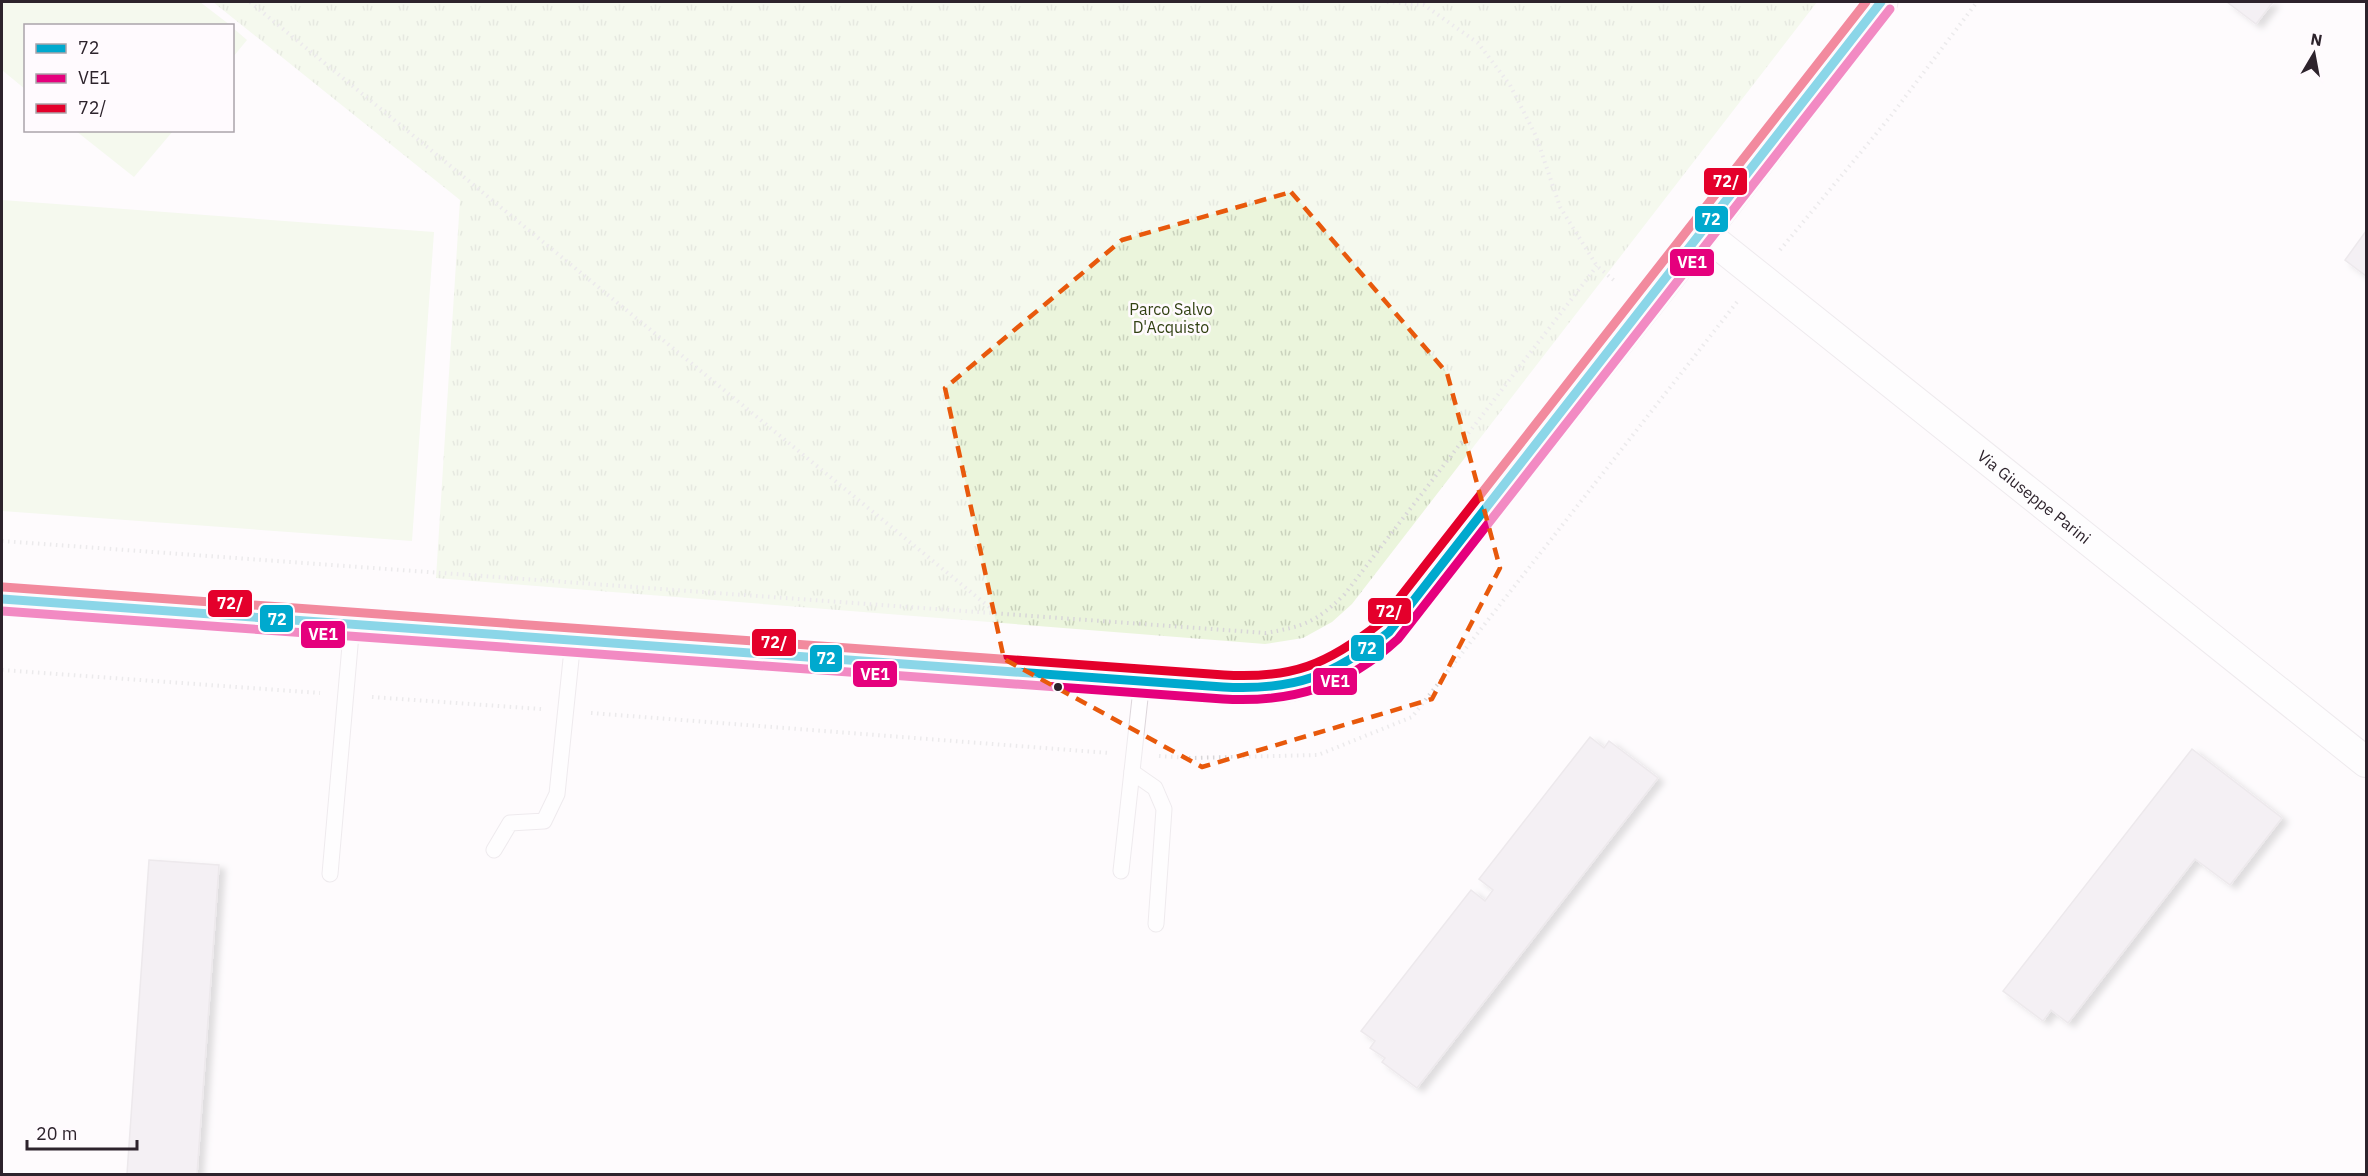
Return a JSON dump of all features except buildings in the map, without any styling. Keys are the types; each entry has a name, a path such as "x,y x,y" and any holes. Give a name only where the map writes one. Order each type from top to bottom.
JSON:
{"street":[{"path":"2,599 1259,688 1292,684 1328,673 1360,655 1389,632 1881,2"},
{"name":"Via Giuseppe Parini","path":"1703,232 2367,762"}],"lane":[{"path":"330,874 352,623"},
{"path":"494,850 510,823 544,821 556,794 573,640"},
{"path":"1121,871 1142,680"},
{"path":"1132,772 1155,788 1164,809 1156,924"}],"path":[{"path":"250,2 996,612"},
{"path":"1387,2 1424,3 1478,43 1510,85 1536,136 1560,207 1597,266 1646,305"},
{"path":"2,670 1134,755 1190,758 1318,755 1412,717 1758,276 1890,117 1977,2"},
{"path":"2,541 1266,633 1301,626 1326,612 1344,596 1597,266"}],"highlighted area":[{"path":"1291,192 1447,373 1500,568 1432,699 1202,767 1004,659 945,388 1122,240"}],"green space":[{"path":"2,2 200,2 229,24 24,24 24,88 2,70"},
{"name":"Parco Salvo D'Acquisto","path":"213,2 1817,2 1352,604 1332,622 1303,638 1265,644 436,578 460,200"},
{"path":"234,29 247,40 234,56"},
{"path":"77,132 172,132 134,177"},
{"path":"2,200 434,232 412,541 2,511"}],"transit line":[{"name":"72/","path":"3,587 1224,675 1270,674 1308,666 1343,649 1380,623 1866,2"},
{"name":"72","path":"2,599 1223,687 1271,686 1312,678 1350,660 1389,632 1881,2"},
{"name":"VE1","path":"2,611 1223,699 1272,698 1317,688 1358,669 1398,639 1890,9"}]}
